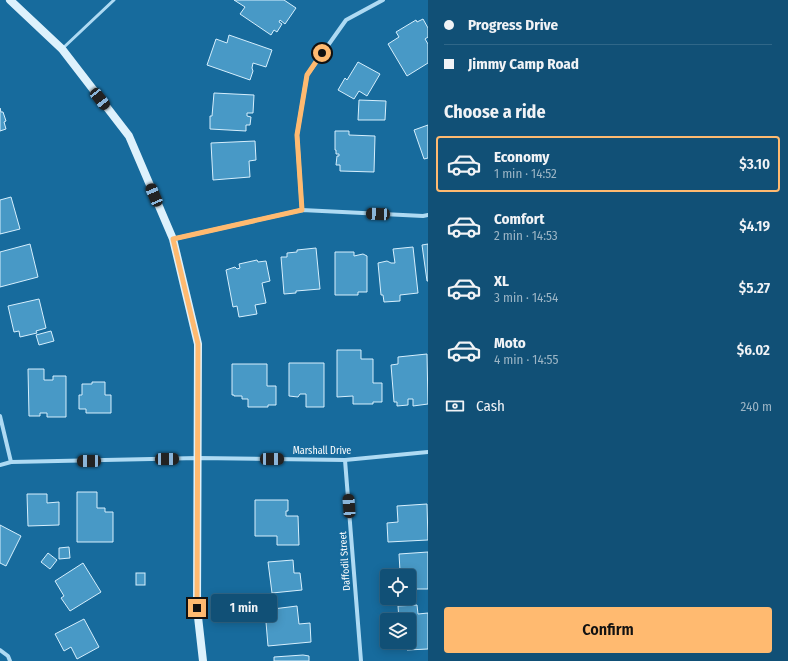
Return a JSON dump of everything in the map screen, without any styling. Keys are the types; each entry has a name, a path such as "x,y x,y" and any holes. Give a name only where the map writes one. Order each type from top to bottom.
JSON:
{"street":[{"path":"10,0 62,49 129,136 173,239 198,344 197,608 203,661"},
{"path":"302,210 297,135 307,75 346,20 383,0"},
{"path":"173,239 302,210 428,215"},
{"path":"0,416 12,462"},
{"name":"Marshall Drive","path":"0,465 12,462 198,458 345,460 428,452"},
{"name":"Daffodil Street","path":"345,460 361,661"},
{"path":"0,650 8,656 10,661"}],"lane":[{"path":"62,49 114,0"}],"building":[{"path":"234,0 284,0 296,8 285,24 280,20 279,22 282,24 277,32 274,30 271,35 240,14 245,7"},
{"path":"423,19 428,28 428,37 425,39 428,44 428,63 407,76 388,44 399,37 396,32 416,20 417,22"},
{"path":"229,35 272,50 266,67 253,63 253,71 250,80 207,65 216,39 227,43"},
{"path":"358,62 380,74 367,96 359,91 354,99 338,90 345,78 347,80"},
{"path":"214,93 254,95 253,113 247,113 247,116 251,117 250,125 246,125 246,131 210,129 210,116 212,116"},
{"path":"359,100 386,101 385,120 358,120"},
{"path":"0,108 6,121 4,122 6,129 0,131"},
{"path":"428,125 428,158 424,159 414,130"},
{"path":"335,131 349,131 349,135 375,136 374,172 340,171 340,165 336,165 337,156 339,156 339,154 336,154 335,150"},
{"path":"255,141 256,160 249,161 250,177 213,180 211,143"},
{"path":"11,197 20,229 0,234 0,200"},
{"path":"30,244 38,277 0,287 0,252"},
{"path":"428,244 428,281 427,281 422,245"},
{"path":"413,247 418,293 400,295 400,301 384,302 383,295 381,295 378,263 387,261 395,263 393,249"},
{"path":"316,248 320,289 296,291 296,293 284,294 281,257 287,257 287,253 297,252 297,250"},
{"path":"335,252 354,252 354,256 363,254 367,256 367,292 358,292 358,295 335,295"},
{"path":"257,260 258,262 266,261 270,281 262,283 266,303 255,305 257,314 239,317 237,306 233,307 226,270 235,267 237,269 240,268 239,264"},
{"path":"39,299 46,328 36,331 37,333 20,337 19,331 14,332 8,306"},
{"path":"51,331 54,341 39,345 36,335"},
{"path":"337,350 361,350 361,359 373,359 373,383 382,383 382,402 373,402 373,404 353,404 353,396 337,397"},
{"path":"427,354 428,404 413,406 413,399 408,399 408,405 397,406 397,402 394,402 391,365 398,364 398,357"},
{"path":"289,363 324,363 324,407 306,407 306,394 300,394 298,397 289,396"},
{"path":"232,364 267,364 267,386 276,386 276,405 268,405 268,407 248,407 248,399 242,399 242,396 232,395"},
{"path":"28,369 44,369 44,380 53,380 53,376 66,376 66,417 47,417 47,413 40,413 40,416 29,416"},
{"path":"92,382 105,382 105,395 111,395 111,413 86,413 86,409 79,409 79,395 82,395 82,384 92,384"},
{"path":"77,492 97,492 97,508 105,508 105,512 113,512 113,542 77,542"},
{"path":"27,494 47,494 47,503 59,502 59,525 28,526"},
{"path":"255,500 288,500 288,511 286,511 286,516 298,516 299,545 277,545 277,536 255,536"},
{"path":"427,504 428,540 388,542 387,523 398,522 397,506"},
{"path":"0,525 21,536 6,566 0,563"},
{"path":"69,547 70,558 59,559 59,548"},
{"path":"428,552 428,589 416,589 416,569 400,569 399,554"},
{"path":"48,553 57,560 50,569 41,562"},
{"path":"293,560 294,573 300,573 302,590 272,593 268,562"},
{"path":"83,563 101,592 70,611 61,598 64,596 55,581"},
{"path":"136,573 145,573 145,585 136,585"},
{"path":"417,605 418,614 428,613 428,649 407,650 416,649 416,613 398,613 398,606"},
{"path":"297,606 299,624 310,623 311,642 268,646 265,610"},
{"path":"84,619 99,647 77,659 71,647 64,651 55,634"},
{"path":"309,656 309,661 274,661 274,657"}],"route":[{"path":"197,608 198,344 173,239 302,210 297,135 307,75 322,53"}]}
